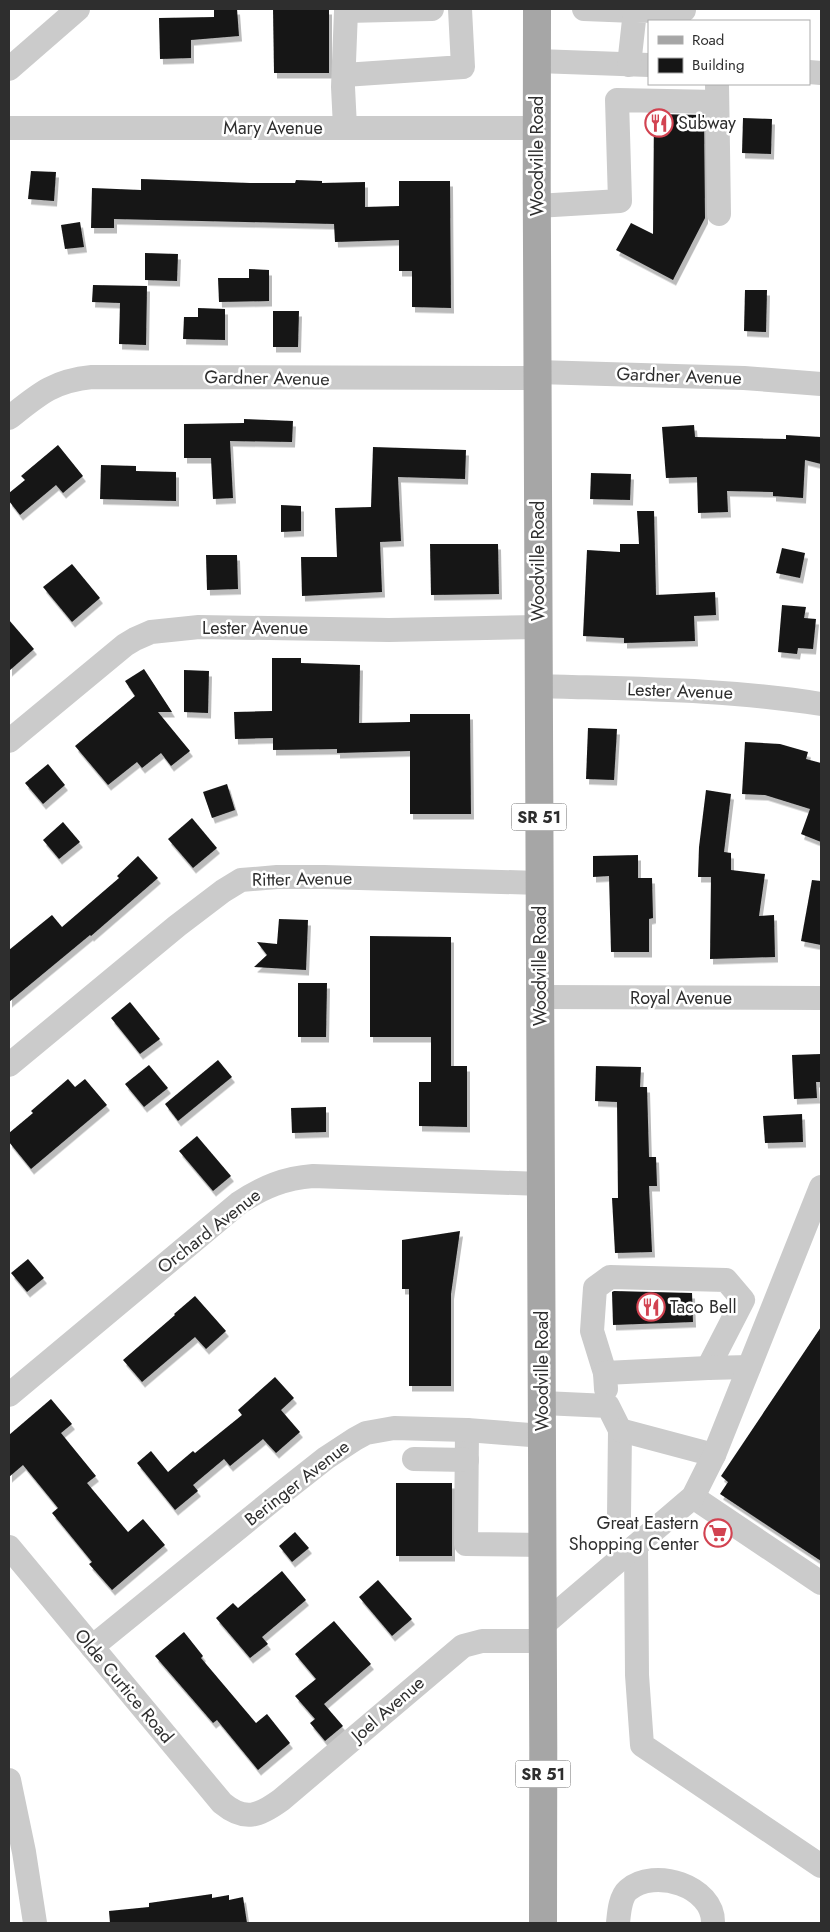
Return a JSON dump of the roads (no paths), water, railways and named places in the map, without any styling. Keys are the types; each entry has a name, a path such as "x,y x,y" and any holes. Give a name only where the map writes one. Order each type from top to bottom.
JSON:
{"main road":[{"name":"Woodville Road","path":"537,9 538,627 544,1633 543,1923"}],"street":[{"path":"9,70 78,9"},
{"path":"345,128 346,11 432,9"},
{"path":"344,75 463,67 460,9"},
{"path":"594,9 684,9"},
{"path":"537,61 639,65 635,10"},
{"path":"537,206 620,201 617,100 717,93 719,214"},
{"name":"Mary Avenue","path":"9,128 537,128"},
{"name":"Gardner Avenue","path":"9,418 41,393 55,385 73,379 92,377 537,375 744,378 821,384"},
{"name":"Lester Avenue","path":"9,741 125,646 151,632 218,626 389,630 538,627"},
{"name":"Lester Avenue","path":"539,686 737,693 774,696 821,704"},
{"name":"Ritter Avenue","path":"9,1065 178,926 223,891 241,880 277,877 314,877 540,883"},
{"name":"Royal Avenue","path":"540,997 821,998"},
{"name":"Orchard Avenue","path":"9,1395 239,1203 269,1185 299,1177 313,1176 541,1184"},
{"path":"544,1633 636,1546 693,1498 714,1455 821,1187"},
{"path":"619,1517 620,1430 608,1406 605,1373 592,1331 595,1288 610,1277 726,1280 743,1300 708,1368"},
{"path":"605,1373 749,1367"},
{"path":"543,1403 608,1406"},
{"name":"Beringer Avenue","path":"92,1647 326,1458 366,1433 388,1429 468,1430 543,1436"},
{"path":"468,1430 466,1544 543,1545"},
{"path":"620,1430 714,1455"},
{"path":"414,1459 468,1460"},
{"path":"693,1498 821,1583"},
{"path":"636,1546 637,1676 642,1745 821,1866"},
{"name":"Olde Curtice Road","path":"9,1547 222,1803 237,1814 245,1816"},
{"name":"Joel Avenue","path":"245,1816 260,1813 289,1794 462,1646 482,1641 544,1633"},
{"path":"9,1780 24,1852 35,1923"},
{"path":"618,1923 620,1908 627,1891 641,1882 670,1881 692,1889 705,1901 713,1915 713,1923"}],"place":[{"name":"Subway","path":"659,123"},
{"name":"Taco Bell","path":"651,1307"},
{"name":"Great Eastern Shopping Center","path":"718,1533"}]}
